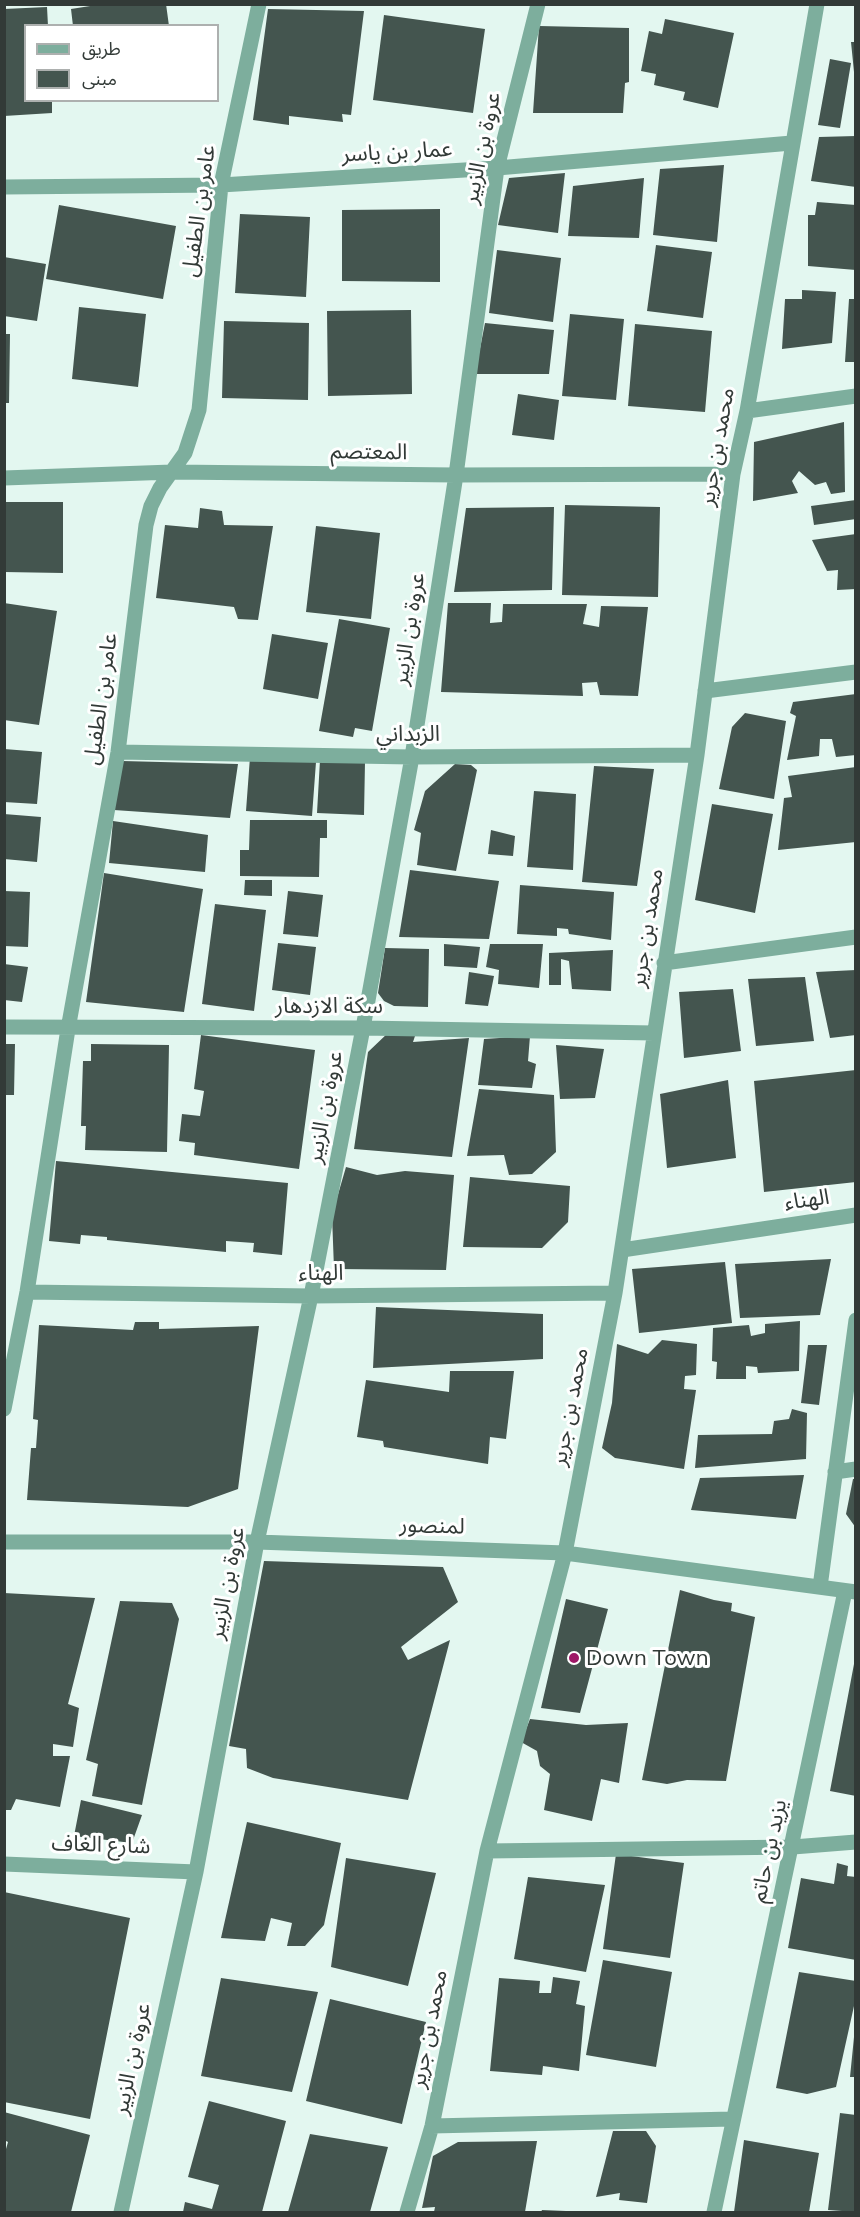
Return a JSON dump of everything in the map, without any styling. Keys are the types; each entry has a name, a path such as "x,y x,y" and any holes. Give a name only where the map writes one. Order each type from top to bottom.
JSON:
{"street":[{"name":"عامر بن الطفيل","path":"4,1409 27,1292 68,1029 118,752 146,525 159,488 185,453 199,410 221,185 259,4"},
{"name":"عروة بن الزبير","path":"121,2212 196,1872 257,1542 311,1296 363,1028 412,757 456,475 497,168 538,4"},
{"name":"محمد بن جرير","path":"407,2212 432,2126 487,1851 565,1553 615,1293 697,755 733,474 747,411 817,4"},
{"name":"عمار بن ياسر","path":"4,187 221,185 497,168 792,143"},
{"path":"747,411 855,396"},
{"name":"المعتصم","path":"4,478 172,472 456,475 733,474"},
{"path":"705,691 855,672"},
{"name":"الزبداني","path":"118,752 412,757 697,755"},
{"path":"664,963 855,937"},
{"name":"سكة الازدهار","path":"4,1027 68,1029 363,1028 654,1034"},
{"name":"الهناء","path":"622,1250 855,1215"},
{"name":"الهناء","path":"27,1292 311,1296 615,1293"},
{"path":"820,1587 855,1320"},
{"path":"835,1472 855,1469"},
{"name":"لمنصور","path":"4,1542 257,1542 565,1553 850,1592"},
{"name":"يزيد بن حاتم","path":"714,2212 732,2119 850,1592"},
{"path":"487,1851 793,1847 855,1842"},
{"name":"شارع الغاف","path":"4,1864 196,1872"},
{"path":"432,2126 732,2119"}],"building":[{"path":"103,4 166,4 169,24 73,24 71,9"},
{"path":"47,7 48,24 24,24 24,102 52,102 52,113 4,116 4,9"},
{"path":"268,9 364,11 351,115 342,114 343,122 289,116 289,125 253,120"},
{"path":"384,15 485,29 473,113 373,100"},
{"path":"665,19 734,33 718,108 683,100 685,92 654,85 656,74 641,71 649,31 662,34"},
{"path":"539,26 629,28 629,82 625,83 623,113 533,113"},
{"path":"851,42 856,42 856,72 854,72"},
{"path":"830,59 851,63 840,128 818,125"},
{"path":"856,136 856,187 811,181 819,137"},
{"path":"724,165 717,242 653,235 660,169"},
{"path":"565,173 558,233 498,225 509,178"},
{"path":"644,178 639,238 568,236 573,186"},
{"path":"817,202 856,205 856,270 808,266 808,215 815,215"},
{"path":"59,205 176,226 163,299 46,279"},
{"path":"440,209 440,282 342,281 342,210"},
{"path":"240,214 310,217 306,297 235,293"},
{"path":"656,245 712,252 703,318 647,311"},
{"path":"497,250 561,258 553,322 489,313"},
{"path":"4,257 46,264 37,321 4,316"},
{"path":"802,290 836,292 832,343 782,349 785,299 802,299"},
{"path":"849,299 856,299 856,362 845,362"},
{"path":"79,307 146,314 138,387 72,379"},
{"path":"411,310 412,394 328,396 327,311"},
{"path":"570,314 624,319 616,400 562,396"},
{"path":"224,321 309,323 308,400 222,398"},
{"path":"485,323 554,330 549,374 475,374"},
{"path":"635,324 712,331 705,412 628,406"},
{"path":"4,334 10,334 9,403 4,403"},
{"path":"518,394 559,400 554,440 512,435"},
{"path":"844,422 845,492 831,494 826,482 815,485 799,471 792,481 798,493 753,501 754,442"},
{"path":"856,500 856,519 814,525 811,506"},
{"path":"4,502 63,502 63,573 4,572"},
{"path":"565,505 660,507 658,597 562,595"},
{"path":"554,507 552,590 454,592 466,508"},
{"path":"200,508 222,511 224,525 273,526 258,620 238,619 234,607 156,598 165,525 198,528"},
{"path":"316,526 380,533 371,619 306,612"},
{"path":"856,534 856,589 837,590 838,570 827,571 812,540"},
{"path":"4,603 57,611 39,725 4,720"},
{"path":"448,603 491,603 490,623 502,622 503,604 587,604 583,624 599,627 601,606 648,607 638,696 600,695 597,682 582,683 583,696 441,692"},
{"path":"339,619 390,628 372,731 355,728 353,737 319,731"},
{"path":"272,634 328,643 318,699 263,689"},
{"path":"856,694 856,755 836,757 832,739 820,739 819,756 787,760 796,716 790,713 793,702"},
{"path":"745,713 786,721 774,799 719,789 732,727"},
{"path":"4,749 42,752 37,804 4,802"},
{"path":"250,757 316,762 312,816 246,811"},
{"path":"320,760 365,762 364,815 317,813"},
{"path":"122,761 238,764 230,818 114,810"},
{"path":"455,764 471,765 477,770 456,871 417,865 421,833 414,830 425,791"},
{"path":"594,766 654,769 637,886 582,882"},
{"path":"856,767 856,842 778,850 784,798 792,797 788,776"},
{"path":"534,791 576,794 573,870 527,867"},
{"path":"712,804 773,814 755,913 695,900"},
{"path":"4,814 41,817 37,862 4,859"},
{"path":"250,820 327,820 327,838 320,838 319,877 240,876 240,850 249,850"},
{"path":"113,821 208,835 205,872 109,863"},
{"path":"491,830 515,836 513,856 488,854"},
{"path":"410,870 499,881 489,939 399,937"},
{"path":"104,873 203,889 184,1012 86,1002"},
{"path":"245,880 272,880 272,896 244,895"},
{"path":"520,885 614,892 611,940 569,934 568,929 557,928 557,936 517,934"},
{"path":"4,891 30,892 28,947 4,946"},
{"path":"288,891 323,895 318,937 283,934"},
{"path":"215,904 266,910 254,1011 202,1004"},
{"path":"278,943 316,947 310,995 272,990"},
{"path":"444,944 480,947 477,968 444,966"},
{"path":"490,944 543,944 539,988 498,984 499,970 486,967"},
{"path":"385,948 429,949 428,1007 394,1006 384,1001 378,993"},
{"path":"613,950 611,991 572,989 569,961 561,959 561,985 549,985 549,953"},
{"path":"4,964 28,967 22,1002 4,1000"},
{"path":"856,970 856,1035 830,1038 816,972"},
{"path":"469,972 494,976 488,1006 465,1004"},
{"path":"805,977 814,1041 756,1046 748,979"},
{"path":"733,989 741,1051 684,1058 679,992"},
{"path":"389,1032 415,1036 413,1042 469,1038 452,1157 354,1149 368,1052"},
{"path":"201,1035 315,1050 299,1169 194,1155 195,1143 179,1141 182,1114 200,1116 204,1091 194,1089"},
{"path":"530,1036 528,1061 536,1064 532,1088 478,1085 484,1039"},
{"path":"4,1044 15,1044 14,1095 4,1095"},
{"path":"91,1044 169,1045 167,1152 85,1150 86,1126 81,1126 83,1061 91,1061"},
{"path":"556,1045 604,1049 595,1098 560,1099"},
{"path":"856,1070 856,1182 764,1192 754,1081"},
{"path":"728,1080 736,1158 667,1168 660,1094"},
{"path":"479,1089 554,1095 556,1152 532,1174 509,1175 504,1155 467,1156"},
{"path":"56,1161 288,1183 282,1255 253,1252 254,1243 226,1241 226,1252 107,1240 107,1237 81,1235 80,1244 49,1241"},
{"path":"346,1167 377,1175 405,1171 454,1175 446,1270 334,1269 332,1215"},
{"path":"470,1177 570,1186 568,1222 542,1248 463,1247"},
{"path":"831,1259 820,1315 740,1318 735,1264"},
{"path":"725,1262 732,1323 639,1333 632,1269"},
{"path":"376,1307 543,1314 543,1359 373,1368"},
{"path":"800,1321 799,1371 758,1373 757,1367 746,1366 746,1379 716,1379 717,1362 712,1361 713,1328 749,1325 751,1336 765,1333 765,1324"},
{"path":"135,1322 159,1322 159,1329 259,1326 238,1489 188,1507 27,1500 31,1448 36,1448 38,1420 33,1419 39,1325 133,1330"},
{"path":"662,1340 697,1344 696,1375 685,1376 684,1389 696,1390 684,1469 615,1458 602,1448 612,1403 617,1344 648,1354"},
{"path":"808,1345 827,1345 819,1405 801,1403"},
{"path":"450,1371 514,1371 506,1439 490,1437 488,1464 384,1447 383,1441 357,1437 366,1380 449,1392"},
{"path":"792,1409 807,1413 806,1459 695,1468 698,1435 772,1434 774,1421 789,1419"},
{"path":"804,1475 796,1519 691,1510 700,1478"},
{"path":"853,1479 856,1479 856,1528 846,1514"},
{"path":"264,1561 443,1567 458,1602 401,1647 408,1660 450,1640 408,1800 273,1778 247,1768 246,1749 229,1746"},
{"path":"680,1590 732,1603 731,1611 755,1617 726,1781 687,1780 667,1784 642,1780"},
{"path":"4,1593 95,1598 68,1704 79,1708 73,1747 53,1744 53,1756 70,1756 60,1807 16,1799 11,1810 4,1810"},
{"name":"Down Town","path":"566,1599 608,1609 580,1713 541,1708"},
{"path":"120,1601 172,1603 179,1619 142,1805 92,1796 98,1764 86,1760"},
{"path":"854,1664 856,1664 856,1796 830,1791"},
{"path":"530,1719 586,1725 628,1723 619,1783 601,1779 592,1821 544,1810 550,1774 540,1766 537,1751 521,1742"},
{"path":"81,1800 142,1815 132,1843 74,1836"},
{"path":"247,1822 341,1843 324,1925 305,1946 287,1946 292,1923 271,1918 265,1941 221,1938"},
{"path":"616,1854 684,1863 670,1958 603,1949"},
{"path":"346,1858 436,1873 408,1986 331,1967"},
{"path":"837,1863 848,1866 847,1876 856,1877 856,1960 788,1948 801,1878 834,1884"},
{"path":"528,1877 605,1885 586,1972 514,1959"},
{"path":"4,1892 130,1918 90,2119 4,2102"},
{"path":"603,1960 672,1972 656,2067 586,2055"},
{"path":"799,1972 856,1981 856,1997 836,2087 807,2094 776,2088"},
{"path":"553,1977 580,1981 576,2004 585,2006 579,2071 543,2066 542,2075 490,2071 499,1978 540,1981 539,1993 551,1993"},
{"path":"221,1978 318,1992 292,2092 201,2076"},
{"path":"330,1999 426,2022 402,2124 306,2101"},
{"path":"854,2037 856,2037 856,2077 850,2077"},
{"path":"209,2101 286,2121 262,2212 183,2212 185,2202 212,2209 219,2185 188,2177"},
{"path":"4,2112 90,2135 71,2212 4,2212 4,2156 8,2142 4,2140"},
{"path":"840,2113 856,2115 856,2212 828,2210"},
{"path":"613,2131 646,2131 656,2146 647,2203 619,2200 620,2193 596,2197"},
{"path":"310,2134 388,2147 370,2212 288,2212"},
{"path":"744,2140 819,2153 809,2212 734,2212"},
{"path":"537,2141 525,2212 434,2212 435,2207 422,2208 433,2156 458,2142"},
{"path":"542,2210 566,2211 566,2212 541,2212"}],"place":[{"name":"Down Town","path":"574,1658"}]}
